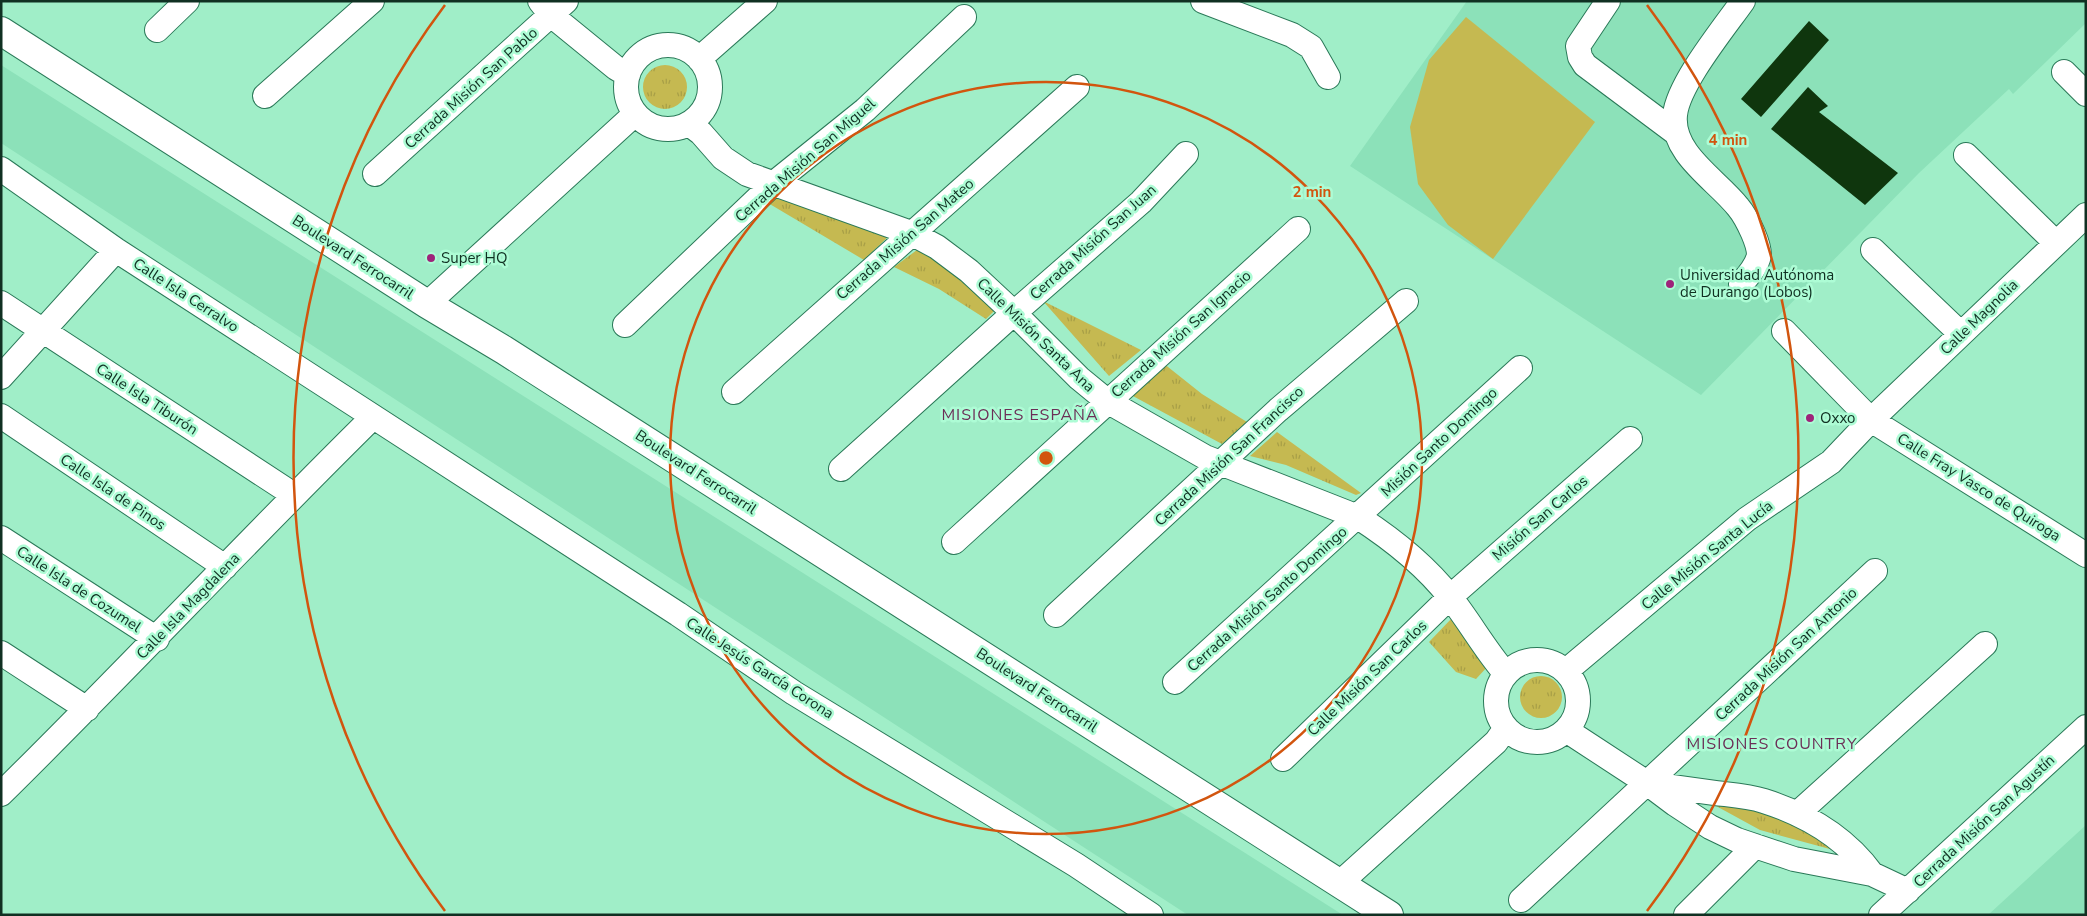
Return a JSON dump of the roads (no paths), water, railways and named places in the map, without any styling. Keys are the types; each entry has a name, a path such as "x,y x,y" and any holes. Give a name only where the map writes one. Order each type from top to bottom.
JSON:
{"main road":[{"name":"Boulevard Ferrocarril","path":"1,31 427,304 513,355 1389,915"}],"street":[{"path":"157,30 187,1"},
{"path":"265,96 372,1"},
{"path":"699,59 764,1"},
{"path":"1203,1 1292,35 1311,46 1328,77"},
{"path":"1608,1 1578,46 1580,57 1585,65 1676,132 1697,165 1739,207 1750,226 1759,254 1756,264 1741,284"},
{"path":"1676,132 1675,115 1680,96 1737,3"},
{"path":"552,6 616,68 628,75"},
{"name":"Cerrada Misión San Pablo","path":"375,174 552,6"},
{"name":"Cerrada Misión San Miguel","path":"625,325 773,184 865,110 964,17"},
{"path":"663,45 677,46 691,51 699,59 708,72 711,86 708,101 701,114 689,124 675,129 660,129 647,123 636,114 628,94 628,75 631,67 640,55 652,48 663,45"},
{"path":"2064,72 2086,94"},
{"name":"Cerrada Misión San Mateo","path":"734,392 1077,87"},
{"path":"427,304 636,114"},
{"name":"Calle Misión Santa Ana","path":"689,124 700,132 723,158 747,174 911,233 937,247 969,271 1079,378 1107,402 1205,457 1358,517 1379,530 1411,556 1450,596 1494,660 1506,674"},
{"name":"Cerrada Misión San Juan","path":"841,469 1014,313 1141,202 1186,154"},
{"path":"1966,155 2056,243"},
{"name":"Calle Isla Cerralvo","path":"4,176 373,417"},
{"name":"Calle Magnolia","path":"1871,420 2086,215"},
{"name":"Cerrada Misión San Ignacio","path":"954,542 1298,229"},
{"path":"1,377 41,330 116,250"},
{"path":"1873,250 1961,334"},
{"name":"Cerrada Misión San Francisco","path":"1056,615 1292,398 1406,300"},
{"name":"Calle Isla Tiburón","path":"1,303 294,495"},
{"name":"Calle Fray Vasco de Quiroga","path":"1784,330 1871,420 2086,555"},
{"name":"Misión Santo Domingo","path":"1358,517 1520,368"},
{"name":"Calle Isla de Pinos","path":"1,416 225,567"},
{"name":"Calle Isla Magdalena","path":"5,785 87,709 157,639 294,495 373,417"},
{"name":"Calle Jesús García Corona","path":"373,417 678,614 794,693 1076,865 1151,915"},
{"name":"Calle Misión Santa Lucía","path":"1566,671 1747,519 1831,462 1871,420"},
{"name":"Misión San Carlos","path":"1450,596 1630,439"},
{"name":"Cerrada Misión Santo Domingo","path":"1176,682 1358,517"},
{"name":"Calle Isla de Cozumel","path":"1,538 157,639"},
{"name":"Cerrada Misión San Antonio","path":"1521,900 1875,571"},
{"name":"Calle Misión San Carlos","path":"1283,759 1450,596"},
{"path":"1798,814 1986,644"},
{"path":"1,653 87,709"},
{"path":"1531,661 1545,661 1566,671 1574,684 1578,698 1577,712 1566,730 1558,737 1545,742 1531,742 1518,737 1506,728 1499,717 1496,703 1498,688 1506,674 1516,666 1531,661"},
{"name":"Cerrada Misión San Agustín","path":"1881,915 2086,727"},
{"path":"1340,883 1496,742 1506,728"},
{"path":"1566,730 1710,827 1754,846 1794,859 1872,874 1908,891"},
{"path":"1647,783 1742,796 1763,801 1798,814 1846,843 1872,874"},
{"path":"1686,915 1754,846"}],"place":[{"name":"Super HQ","path":"431,258"},
{"name":"Universidad Autónoma de Durango (Lobos)","path":"1670,284"},
{"name":"Oxxo","path":"1810,418"}],"district":[{"name":"MISIONES ESPAÑA","path":"1020,414"},
{"name":"MISIONES COUNTRY","path":"1772,743"}]}
